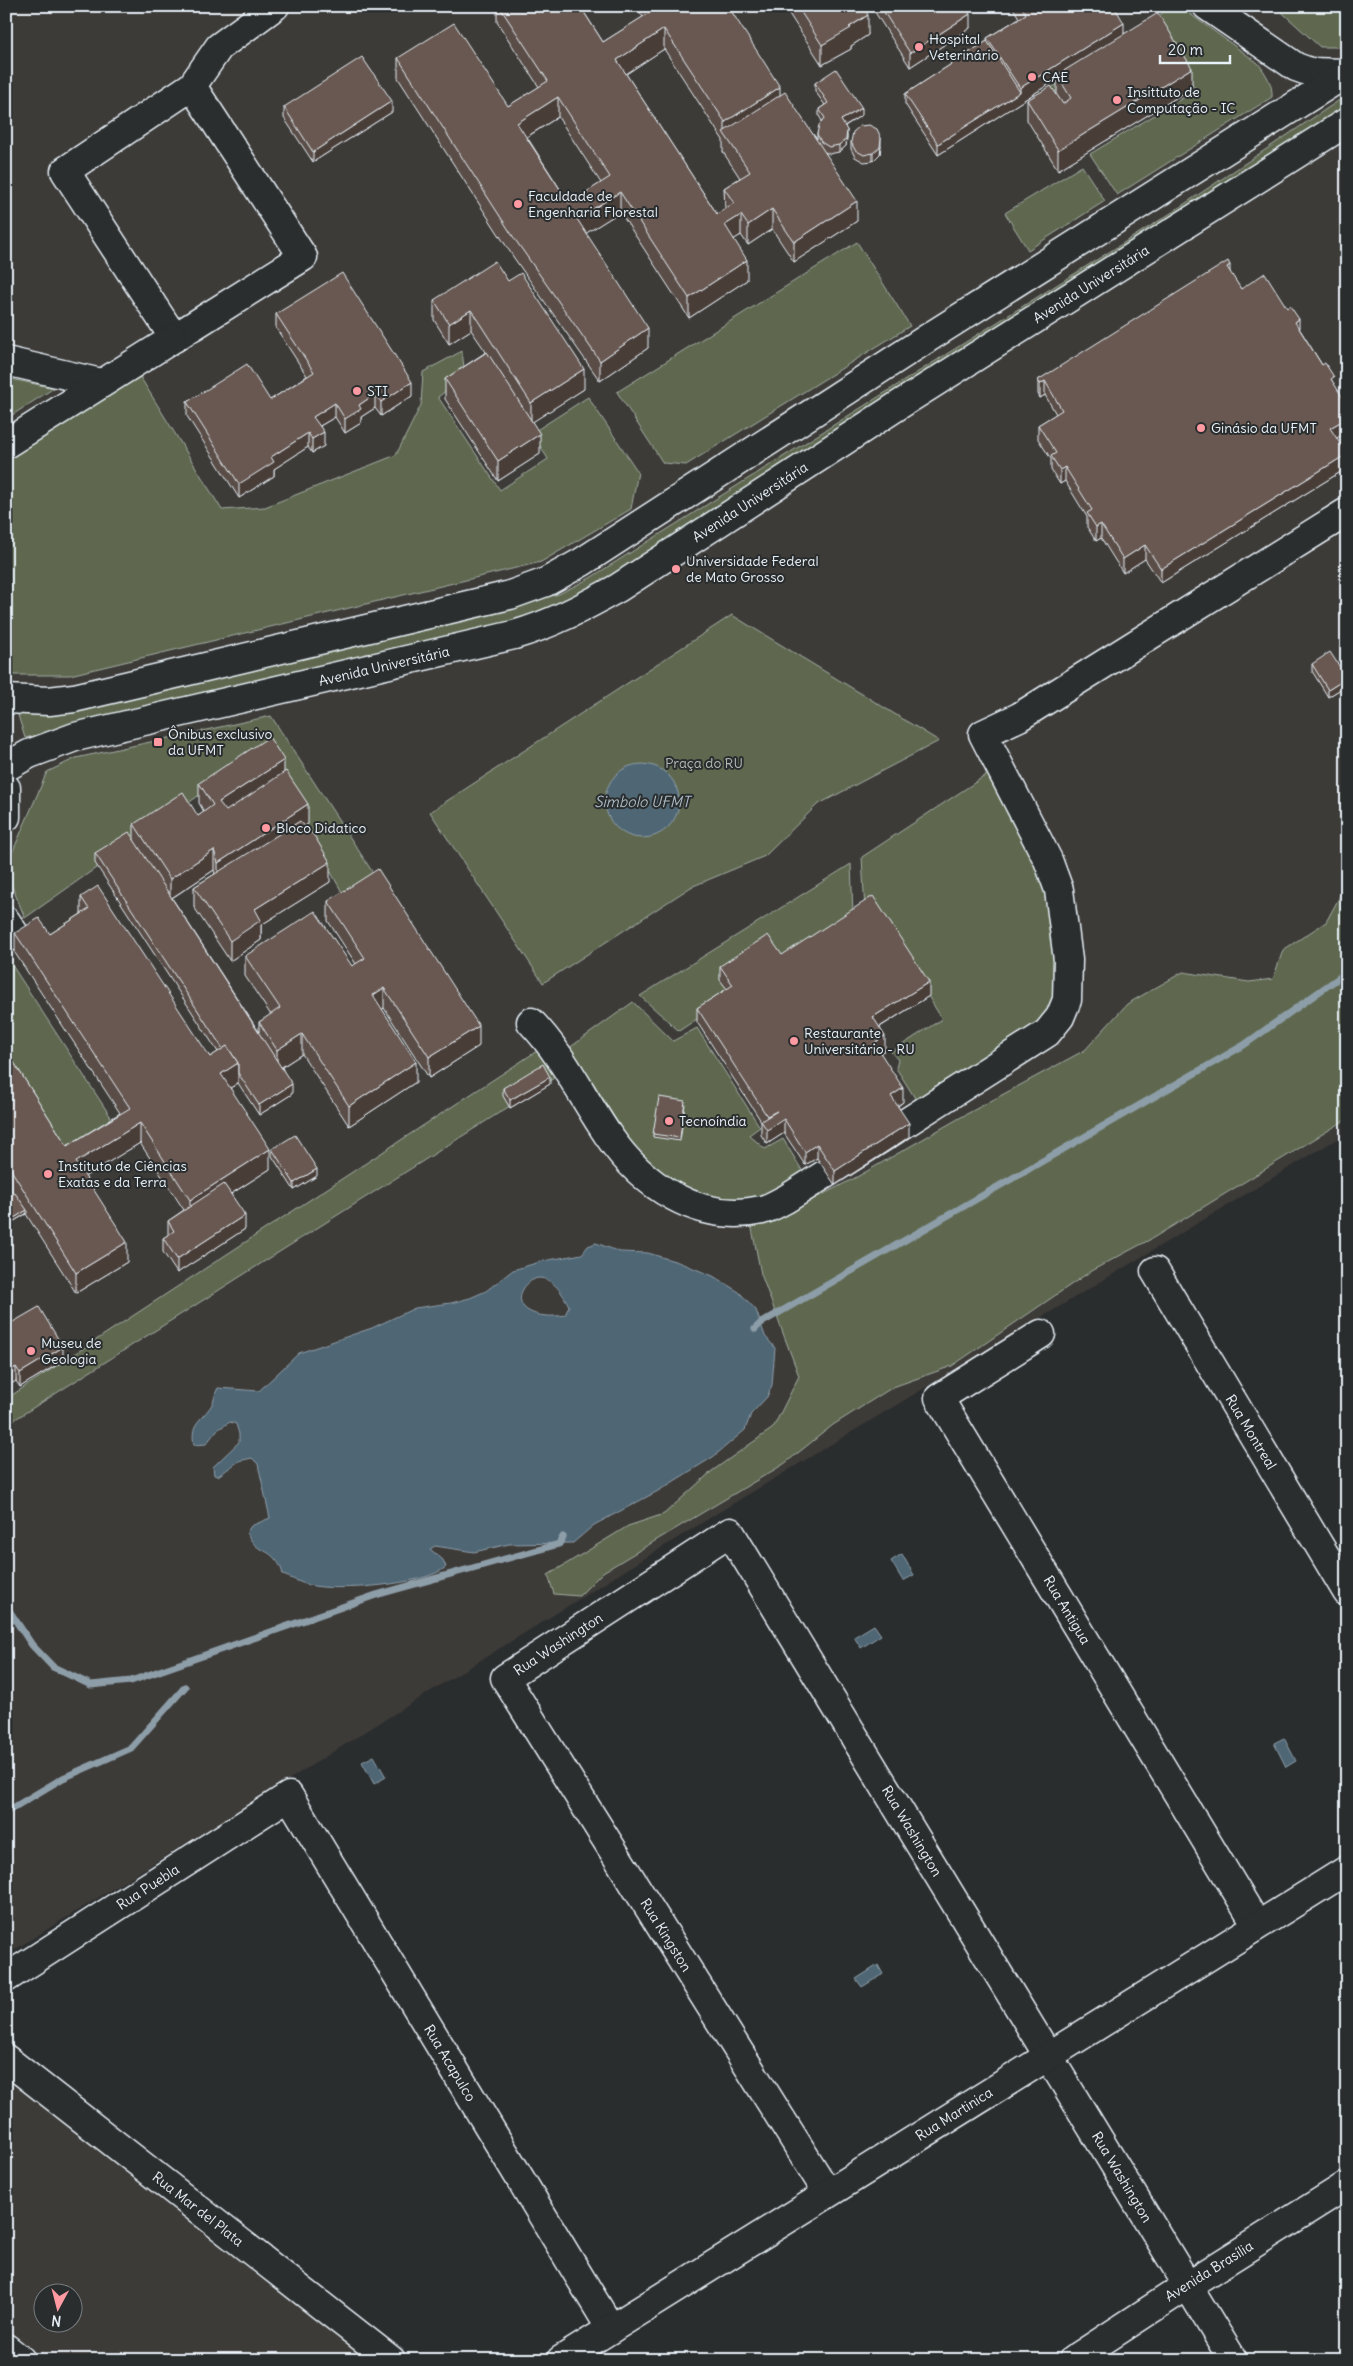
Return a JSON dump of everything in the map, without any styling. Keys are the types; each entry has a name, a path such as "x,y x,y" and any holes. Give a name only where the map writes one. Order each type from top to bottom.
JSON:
{"street":[{"path":"174,338 65,172 192,86 219,47 275,6"},
{"path":"1206,6 1274,54 1310,72 1346,73"},
{"path":"1274,54 1288,82 1287,111"},
{"path":"6,699 49,700 74,698 510,595 546,582 582,562 931,336 1346,73"},
{"path":"6,444 303,256 192,86"},
{"name":"Avenida Universitária","path":"6,767 29,754 75,737 514,635 548,625 618,588 907,400 1347,122"},
{"path":"6,361 102,383"},
{"path":"531,1022 553,1047 609,1136 625,1156 659,1187 691,1207 726,1213 764,1210 786,1199 1047,1034 1060,1016 1067,1000 1068,960 1059,890 1048,860 984,734 1019,717 1347,512"},
{"path":"6,788 6,817"},
{"name":"Rua Montreal","path":"1155,1271 1347,1592"},
{"name":"Rua Antigua","path":"1040,1334 939,1398 1256,1925"},
{"name":"Rua Washington","path":"505,1678 730,1532 1233,2360"},
{"name":"Rua Kingston","path":"505,1678 827,2192"},
{"name":"Rua Puebla","path":"6,1978 288,1796"},
{"name":"Rua Acapulco","path":"288,1796 611,2329"},
{"name":"Rua Martinica","path":"561,2360 827,2192 1347,1870"},
{"name":"Rua Mar del Plata","path":"6,2059 391,2360"},
{"name":"Avenida Brasília","path":"1073,2360 1188,2284 1347,2185"},
{"path":"6,2348 21,2360"}],"shaded area":[{"name":"Universidade Federal de Mato Grosso","path":"6,6 1347,6 1347,1133 729,1506 6,1955"},
{"path":"6,2076 369,2360 35,2360 6,2337"}],"green space":[{"path":"1170,6 1179,6 1258,63 1270,83 1272,97 1117,195 1090,154 1196,90 1158,29 1053,93 1042,93 1129,43"},
{"path":"1275,6 1347,6 1347,47 1320,47"},
{"path":"1347,95 1347,114 618,579 520,625 25,738 17,712 138,697 559,594 590,578 1168,215"},
{"path":"1082,166 1105,201 1028,250 1005,213"},
{"path":"857,242 910,326 686,465 663,463 617,392"},
{"path":"462,351 465,376 438,397 500,490 548,459 532,433 588,397 638,472 631,509 541,562 70,675 12,675 6,672 6,459 139,375 222,510 265,507 396,455 421,405 423,372"},
{"path":"11,379 54,388 6,419 6,382"},
{"name":"Praça do RU","path":"732,615 939,741 817,805 765,856 691,887 543,983 430,812"},
{"path":"271,716 379,882 346,899 262,751 25,918 6,872 6,867 47,772 76,758"},
{"path":"997,768 1052,885 1057,1015 920,1106 896,1068 898,1060 891,1052 942,1019 873,905 865,911 862,857"},
{"path":"851,864 853,914 679,1031 640,996"},
{"path":"1347,872 1347,1119 1153,1238 1091,1271 952,1366 893,1387 833,1425 784,1464 603,1572 579,1596 554,1594 548,1575 628,1526 664,1514 712,1471 773,1428 799,1376 761,1274 751,1224 788,1212 855,1178 963,1116 1085,1050 1127,1004 1183,972 1249,982 1273,979 1283,950 1326,922 1339,898"},
{"path":"6,956 118,1128 68,1156 6,1061"},
{"path":"633,1002 673,1041 697,1028 760,1127 749,1135 765,1149 783,1139 808,1180 734,1207 695,1202 623,1149 565,1051"},
{"path":"543,1047 562,1073 6,1425 6,1399"}],"water":[{"name":"Simbolo UFMT","path":"642,764 656,767 668,775 676,787 679,801 676,815 668,827 656,835 642,838 628,835 616,827 608,815 605,801 608,787 616,775 628,767"},
{"path":"596,1243 620,1252 648,1253 678,1262 713,1276 739,1292 756,1310 765,1336 775,1348 772,1385 767,1397 751,1414 745,1430 713,1457 658,1491 594,1525 573,1543 509,1544 474,1552 435,1546 430,1549 443,1560 446,1567 420,1578 380,1585 339,1588 322,1587 306,1584 283,1575 281,1567 272,1556 257,1547 247,1532 251,1526 270,1518 258,1464 252,1458 239,1461 218,1476 214,1475 213,1467 239,1442 236,1424 230,1422 217,1430 206,1444 194,1445 193,1432 195,1427 212,1404 218,1388 259,1391 299,1353 372,1328 415,1308 451,1303 470,1298 486,1291 513,1270 543,1261 582,1254 588,1246","holes":["538,1278 553,1284 564,1297 569,1306 565,1315 541,1315 531,1312 523,1306 521,1301 522,1291 528,1283"]},
{"path":"902,1554 914,1575 903,1581 891,1561"},
{"path":"874,1625 881,1635 861,1648 854,1637"},
{"path":"1284,1738 1296,1761 1286,1767 1274,1743"},
{"path":"374,1756 386,1777 374,1784 362,1762"},
{"path":"878,1965 883,1974 862,1987 856,1979"}],"building":[{"path":"499,6 580,6 603,42 652,11 649,6 728,6 780,87 725,122 664,29 617,60 717,214 734,203 724,188 750,172 723,132 785,92 857,201 794,242 772,209 748,225 741,215 725,225 747,260 689,298 620,192 577,219 648,328 600,361 514,238 398,58 454,23 508,106 548,81","holes":["558,97 610,177 569,203 517,123"]},
{"path":"797,6 863,6 868,15 849,27 851,28 822,45"},
{"name":"Hospital Veterinário","path":"880,6 965,6 970,14 910,53"},
{"name":"CAE","path":"1021,6 1114,6 1124,23 1020,88 987,38 1026,14"},
{"name":"Insittuto de Computação - IC","path":"1158,13 1192,68 1058,150 1027,100 1051,86 1063,104 1071,98 1057,75"},
{"path":"987,41 1020,92 938,144 905,94"},
{"path":"362,57 392,101 313,152 284,107"},
{"path":"836,69 862,108 841,120 847,130 846,139 839,145 829,147 821,142 817,134 819,125 825,118 819,109 828,103 815,83"},
{"path":"869,125 877,129 881,138 880,147 873,153 864,155 855,150 851,142 853,132 860,126"},
{"path":"495,261 508,281 521,273 584,369 531,403 471,310 449,324 434,300"},
{"name":"Ginásio da UFMT","path":"1228,261 1230,265 1227,267 1241,289 1265,273 1287,308 1290,306 1299,319 1295,322 1322,365 1325,363 1334,377 1331,379 1347,404 1347,418 1330,428 1347,454 1161,569 1145,545 1123,559 1101,524 1096,527 1087,513 1092,510 1065,467 1060,470 1051,456 1056,453 1038,425 1062,410 1045,381 1040,384 1038,380"},
{"name":"STI","path":"342,273 412,382 381,402 375,394 359,405 361,409 345,419 335,403 313,417 324,432 312,439 308,433 271,457 274,462 239,484 187,402 247,364 270,400 314,372 276,314"},
{"path":"487,352 540,434 498,461 445,379"},
{"path":"1330,652 1347,678 1328,690 1312,664"},
{"name":"Bloco Didatico","path":"269,737 284,760 219,802 226,811 286,771 308,804 218,863 214,850 170,879 134,824 183,792 198,816 213,805 199,783"},
{"path":"300,821 315,837 330,862 255,909 261,920 230,941 194,887"},
{"path":"129,832 292,1084 259,1105 238,1073 238,1063 227,1046 223,1049 95,853"},
{"path":"378,869 479,1026 429,1057 384,988 373,995 416,1062 349,1106 302,1034 277,1050 259,1022 280,1008 245,956 315,911 352,966 365,958 328,901"},
{"path":"98,886 210,1057 227,1046 238,1063 221,1074 270,1149 190,1200 140,1123 76,1162 127,1242 76,1273 6,1162 6,1050 67,1146 130,1108 15,933 39,918 50,934 89,909 81,897"},
{"name":"Restaurante Universitário - RU","path":"873,896 929,982 873,1017 885,1036 874,1043 903,1088 891,1096 909,1123 835,1171 817,1144 805,1152 784,1119 767,1130 761,1121 777,1111 767,1116 697,1008 733,985 720,966 768,935 782,955"},
{"path":"543,1064 550,1077 510,1100 503,1088"},
{"name":"Tecnoíndia","path":"659,1097 685,1101 680,1138 653,1134"},
{"path":"295,1135 317,1169 294,1183 272,1149"},
{"path":"224,1184 245,1215 177,1259 163,1238 174,1231 168,1221"},
{"path":"15,1193 27,1210 6,1223 6,1198"},
{"name":"Museu de Geologia","path":"39,1307 63,1347 20,1373 16,1367 6,1373 6,1326"}],"waterway":[{"path":"755,1329 761,1323 1244,1045 1347,972"},
{"path":"6,1606 32,1645 53,1667 91,1685 131,1681 376,1595 559,1544 563,1537"},
{"path":"6,1812 63,1778 131,1748 185,1687"}],"place":[{"name":"Hospital Veterinário","path":"919,47"},
{"name":"CAE","path":"1032,77"},
{"name":"Insittuto de Computação - IC","path":"1117,100"},
{"name":"Faculdade de Engenharia Florestal","path":"518,204"},
{"name":"STI","path":"357,391"},
{"name":"Ginásio da UFMT","path":"1201,428"},
{"name":"Universidade Federal de Mato Grosso","path":"676,569"},
{"name":"Ônibus exclusivo da UFMT","path":"158,742"},
{"name":"Bloco Didatico","path":"266,828"},
{"name":"Restaurante Universitário - RU","path":"794,1041"},
{"name":"Tecnoíndia","path":"669,1121"},
{"name":"Instituto de Ciências Exatas e da Terra","path":"48,1174"},
{"name":"Museu de Geologia","path":"31,1351"}]}
